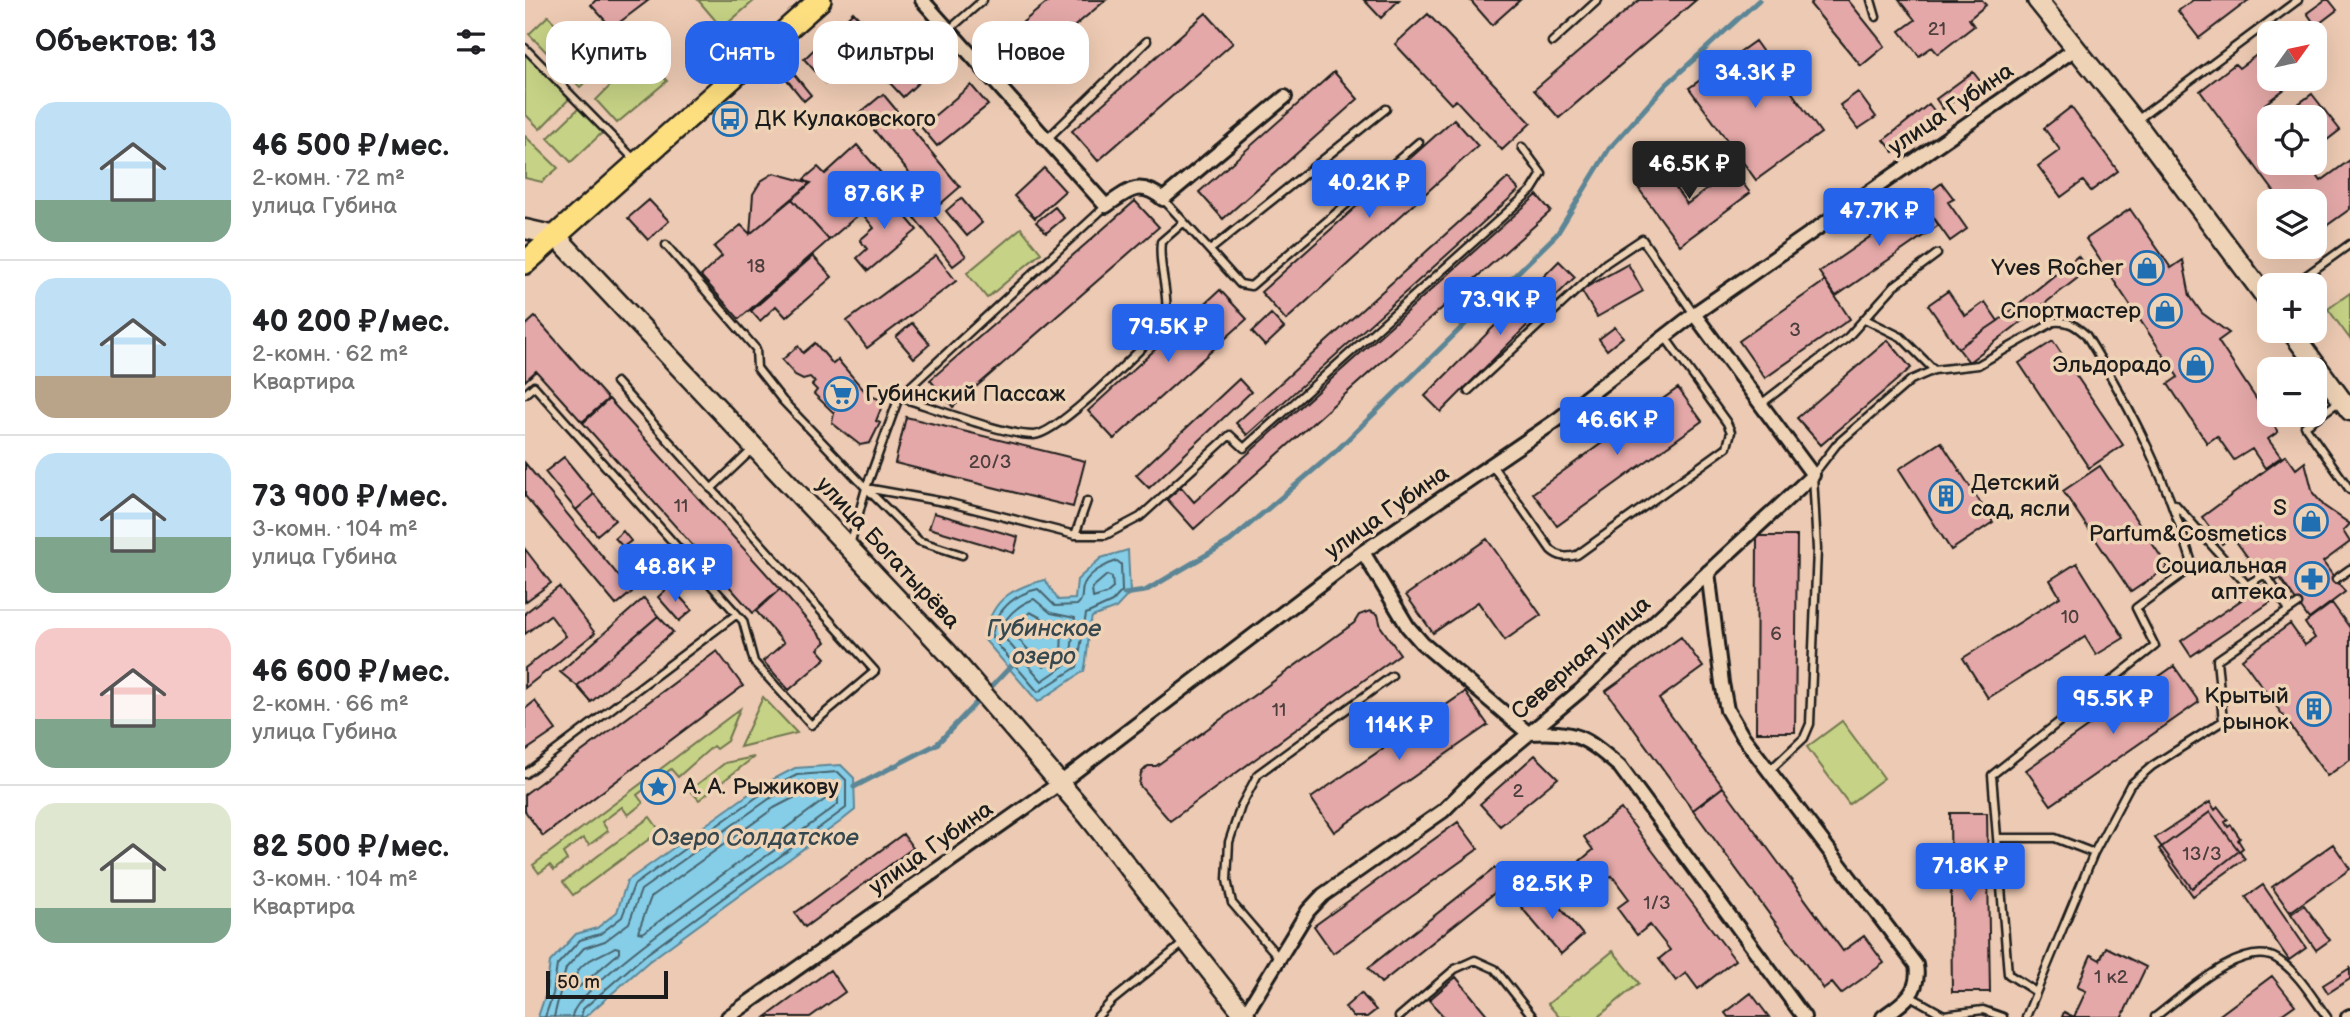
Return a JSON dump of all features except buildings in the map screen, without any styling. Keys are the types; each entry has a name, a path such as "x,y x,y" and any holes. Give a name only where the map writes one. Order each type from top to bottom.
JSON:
{"main road":[{"path":"525,263 820,0"},
{"path":"2037,0 2135,121 2257,285"},
{"path":"525,229 556,236"},
{"name":"улица Богатырёва","path":"556,236 948,653 1060,783 1187,940 1244,1016"},
{"path":"2300,343 2346,405"}],"street":[{"path":"922,0 942,21"},
{"path":"958,39 1045,141 1106,206 1132,188 1151,189 1163,199 1285,97"},
{"name":"улица Губина","path":"733,1015 1060,783 1363,552 1556,420 1694,314 2075,49"},
{"path":"1694,314 1813,475"},
{"name":"Северная улица","path":"1244,1016 1308,911 1323,894 1443,811 1528,733 1580,691 1813,475"},
{"path":"1363,552 1408,627 1422,643 1528,733 1567,732 1592,742 1620,767 1804,1017"},
{"path":"1708,572 1727,710 1769,771 1912,957 1917,974 1910,996 1883,1017"}],"lane":[{"path":"958,23 983,0"},
{"path":"1552,42 1598,0"},
{"path":"1871,0 1876,17"},
{"path":"2135,121 2298,0"},
{"path":"1045,141 1147,40"},
{"path":"525,48 638,163"},
{"path":"1210,250 1386,109"},
{"path":"1163,199 1240,284 1251,286 1419,142"},
{"path":"866,488 950,503 1075,535 1106,536 1140,517 1230,435 1244,448 1532,190 1542,174 1522,147"},
{"path":"850,546 866,488 899,397 1106,206"},
{"path":"899,397 987,424 1034,435 1049,431 1161,329 1167,318 1159,254 1161,242 1184,222"},
{"path":"1468,391 1606,263 1642,239 1694,314"},
{"path":"2310,273 2350,244"},
{"path":"666,245 756,349 757,368 783,401 866,488 896,515 919,541 962,555"},
{"path":"1761,404 1848,337 1894,286 1937,254"},
{"path":"1865,319 1901,337 1934,370"},
{"path":"1769,771 1804,737 1810,724 1817,549 1813,475 1837,444 1911,380 1934,370 1978,365 2054,322 2066,321 2076,326 2086,335 2129,405 2173,503 2193,566 2136,608 2155,646 1992,775 2008,974 2036,992"},
{"path":"1492,464 1551,550 1558,556 1569,558 1727,447 1731,432 1727,423 1665,337"},
{"path":"525,394 534,386 737,614 743,621 754,662 811,725 875,671 616,382"},
{"path":"2346,405 2305,426 2350,490"},
{"path":"711,489 755,448"},
{"path":"1075,535 1087,501"},
{"path":"2173,503 2247,585 2265,574 2289,610"},
{"path":"2336,579 2350,569"},
{"path":"2026,1017 2094,853 2130,785 2140,775 2223,720 2217,660 2298,604"},
{"path":"525,774 737,614"},
{"path":"1280,959 1232,903 1227,880 1229,842 1241,806 1258,774 1392,676"},
{"path":"1997,838 2055,838 2094,853"},
{"path":"1097,1017 1112,1001 1187,940"},
{"path":"2155,1017 2234,959 2253,953 2275,957 2292,971 2327,1017"},
{"path":"1399,1017 1455,969 1475,960 1495,969 1533,1017"},
{"path":"1910,996 1944,1015 1983,1010 2003,1017"}],"green space":[{"path":"698,0 755,0 730,21 716,21"},
{"path":"548,16 553,21 546,21 546,52 529,34"},
{"path":"525,52 546,73 546,84 558,84 571,97 540,129 525,114"},
{"path":"612,84 663,84 617,123 596,100"},
{"path":"579,108 603,132 571,162 548,138"},
{"path":"525,136 558,168 542,182 525,178"},
{"path":"1021,228 1041,253 987,298 967,273"},
{"path":"2350,293 2350,339 2328,309"},
{"path":"763,697 797,733 740,747"},
{"path":"740,709 727,741 716,749 713,746 678,777 671,769 637,795 643,803 628,815 622,807 602,822 608,831 589,845 583,838 563,853 567,860 554,870 550,865 539,873 533,865"},
{"path":"1842,721 1884,778 1849,804 1807,747"},
{"path":"754,757 699,800 690,790 725,763"},
{"path":"650,817 660,831 573,895 563,882"},
{"path":"1613,951 1639,983 1598,1017 1559,1017 1548,1004"}],"water":[{"name":"Губинское озеро","path":"1128,550 1130,593 1116,608 1092,617 1084,671 1038,702 984,639 996,606 1011,592 1045,580 1058,600 1075,599 1077,580 1101,558"},
{"name":"Озеро Солдатское","path":"841,765 854,778 855,810 648,962 585,1017 538,1017 546,993 550,962 576,934 597,928 617,912 627,881 760,786 795,768"}],"waterway":[{"path":"1124,594 1145,591 1230,541 1337,450 1557,234 1609,149 1667,84 1759,0"},
{"path":"854,787 937,744 1013,664"}],"place":[{"name":"ДК Кулаковского","path":"730,119"},
{"name":"Yves Rocher","path":"2147,268"},
{"name":"Спортмастер","path":"2165,311"},
{"name":"Эльдорадо","path":"2196,365"},
{"name":"Губинский Пассаж","path":"841,394"},
{"name":"Детский сад, ясли","path":"1946,496"},
{"name":"S Parfum&Cosmetics","path":"2311,521"},
{"name":"Социальная аптека","path":"2312,579"},
{"name":"Крытый рынок","path":"2314,709"},
{"name":"А. А. Рыжикову","path":"658,787"}]}
